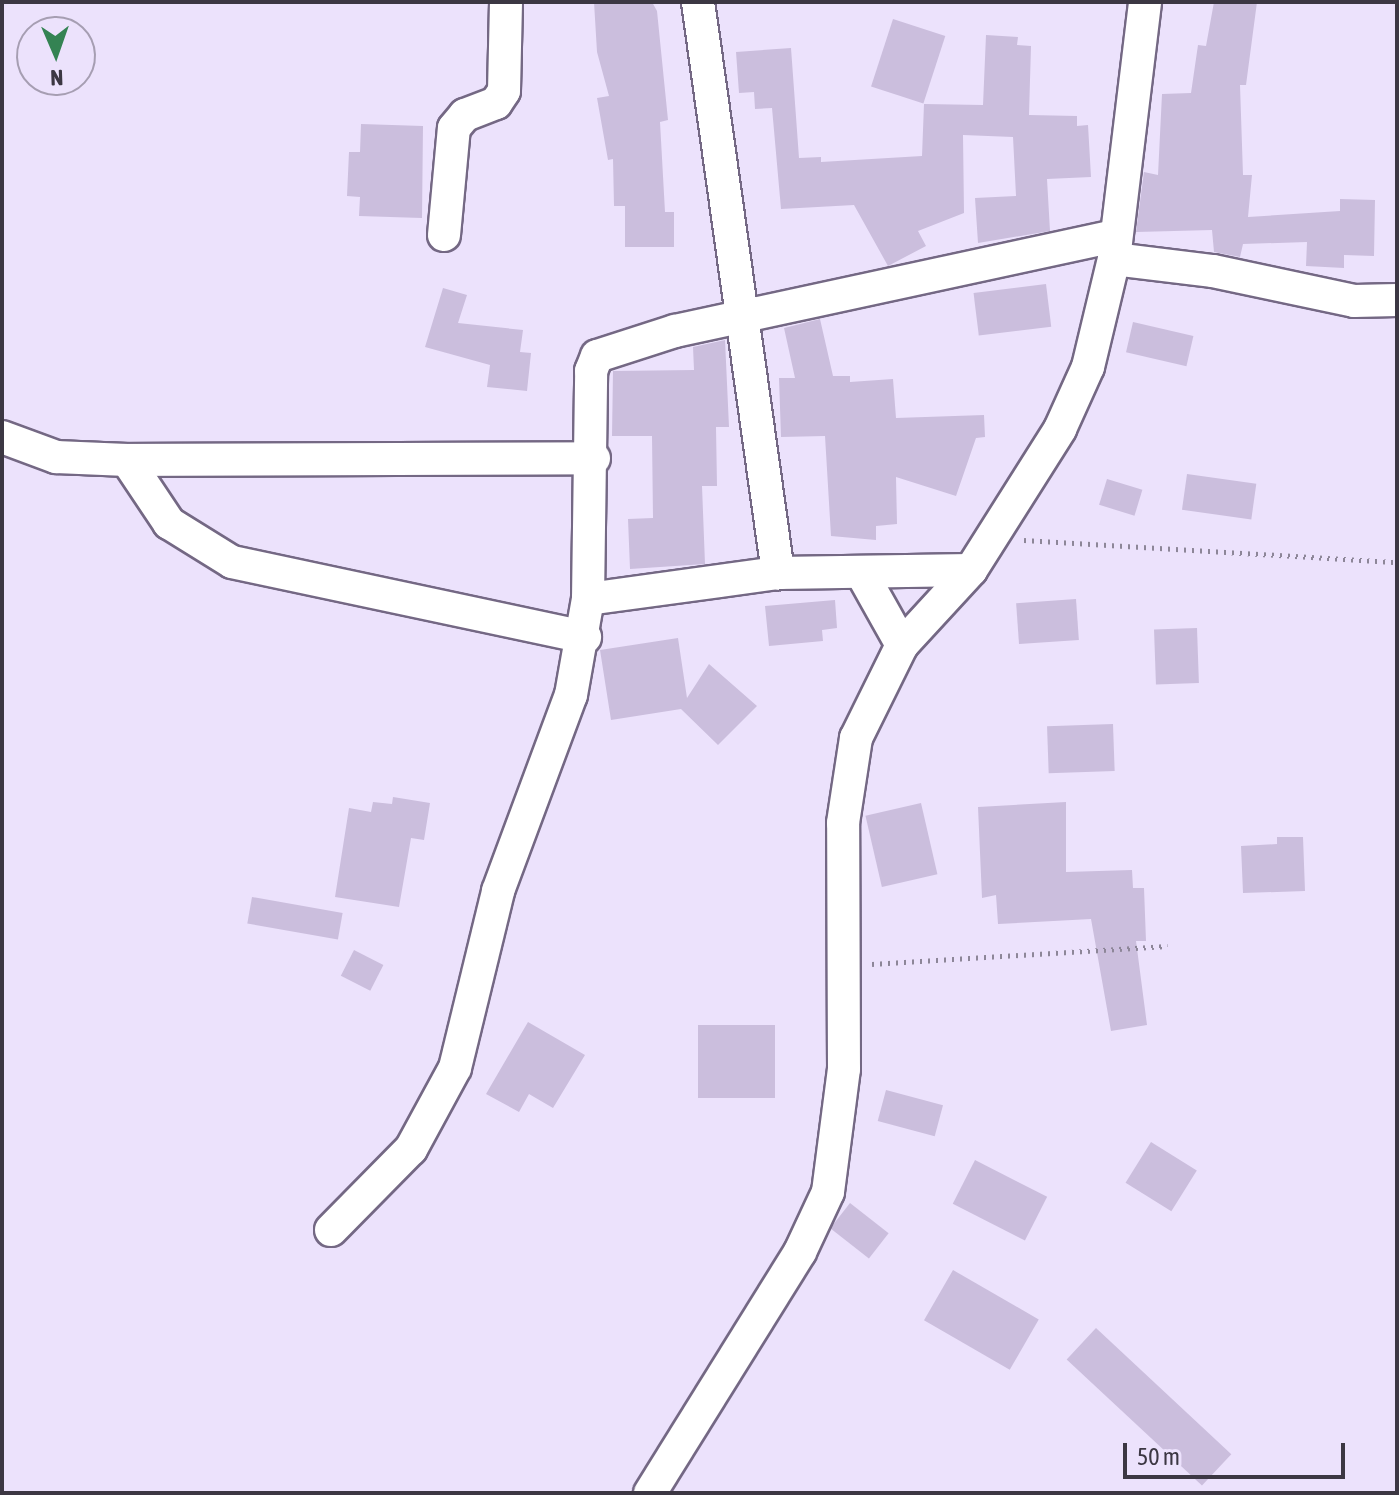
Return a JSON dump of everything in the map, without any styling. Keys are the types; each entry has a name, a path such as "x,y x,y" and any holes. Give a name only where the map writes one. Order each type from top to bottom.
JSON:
{"street":[{"path":"444,235 454,128 465,115 496,103 504,91 506,2"},
{"path":"698,2 746,317 778,573"},
{"path":"650,1493 800,1252 828,1192 844,1069 847,966 843,823 856,738 902,645 971,570 1066,417 1088,367 1115,248 1145,2"},
{"path":"331,1230 411,1149 455,1068 498,891 571,695 585,637 588,599 594,458 591,371 597,356 620,345 746,317 1115,248 1354,301 1397,300"},
{"path":"2,437 44,455 127,460 594,458"},
{"path":"127,460 169,523 232,562 585,637"},
{"path":"588,599 778,573 971,570"},
{"path":"861,572 902,645"}],"path":[{"path":"991,537 1397,562"},
{"path":"847,966 1167,946"}],"building":[{"path":"594,2 652,2 657,11 668,120 660,122 665,212 674,212 674,247 625,247 625,206 614,206 613,159 608,160 597,98 609,96 597,52"},
{"path":"1214,2 1257,2 1246,85 1240,85 1243,175 1252,175 1248,217 1340,211 1340,199 1375,200 1374,256 1344,255 1344,268 1306,266 1307,242 1243,244 1240,257 1214,252 1212,230 1136,232 1144,172 1158,175 1162,94 1191,93 1198,45 1206,46"},
{"path":"893,19 945,36 923,104 871,87"},
{"path":"986,35 1018,37 1017,45 1031,46 1029,115 1077,116 1077,126 1088,125 1091,177 1047,179 1050,231 978,243 975,198 1016,196 1013,137 963,135 964,213 918,231 926,246 888,266 854,205 781,209 772,108 755,109 754,92 739,93 736,52 791,48 799,158 821,157 821,162 922,156 924,104 983,105"},
{"path":"361,124 423,126 422,218 359,216 360,197 347,196 349,152 360,152"},
{"path":"1046,284 1051,327 979,336 974,293"},
{"path":"443,288 467,295 458,323 523,330 520,352 531,353 527,391 487,387 490,365 425,347"},
{"path":"820,319 833,376 850,376 850,382 893,379 896,418 984,415 985,437 976,438 956,496 896,477 897,524 876,526 876,540 831,536 825,436 781,437 779,378 795,378 784,328"},
{"path":"1133,322 1193,336 1186,366 1126,352"},
{"path":"725,340 729,427 716,427 717,486 702,486 705,564 630,569 628,519 653,518 652,436 612,436 613,371 694,370 693,347"},
{"path":"1187,474 1256,484 1251,519 1182,510"},
{"path":"1107,479 1142,490 1134,516 1099,505"},
{"path":"1076,599 1079,640 1019,644 1016,603"},
{"path":"835,600 837,628 822,630 823,641 769,646 765,606"},
{"path":"1197,628 1199,683 1156,684 1154,630"},
{"path":"678,638 687,698 709,664 757,706 718,745 681,709 611,720 600,650"},
{"path":"1113,724 1115,771 1049,773 1047,726"},
{"path":"393,797 430,803 424,840 411,838 399,907 335,897 349,808 371,812 373,802 392,804"},
{"path":"1066,802 1066,872 1132,870 1133,888 1144,888 1146,941 1136,941 1147,1025 1111,1031 1091,919 998,924 996,895 982,898 978,807"},
{"path":"921,803 937,874 882,887 865,816"},
{"path":"1277,837 1303,837 1305,891 1243,893 1241,846 1277,844"},
{"path":"252,897 343,913 338,940 247,924"},
{"path":"354,950 383,965 370,991 341,976"},
{"path":"528,1022 585,1055 553,1108 529,1094 519,1112 486,1094"},
{"path":"698,1025 775,1025 775,1098 698,1098"},
{"path":"886,1090 943,1105 935,1136 878,1121"},
{"path":"1151,1142 1197,1171 1171,1211 1126,1183"},
{"path":"975,1160 1047,1197 1025,1240 953,1204"},
{"path":"850,1203 889,1233 869,1258 830,1228"},
{"path":"953,1270 1039,1319 1010,1370 924,1320"},
{"path":"1096,1328 1231,1454 1202,1486 1067,1359"}]}
